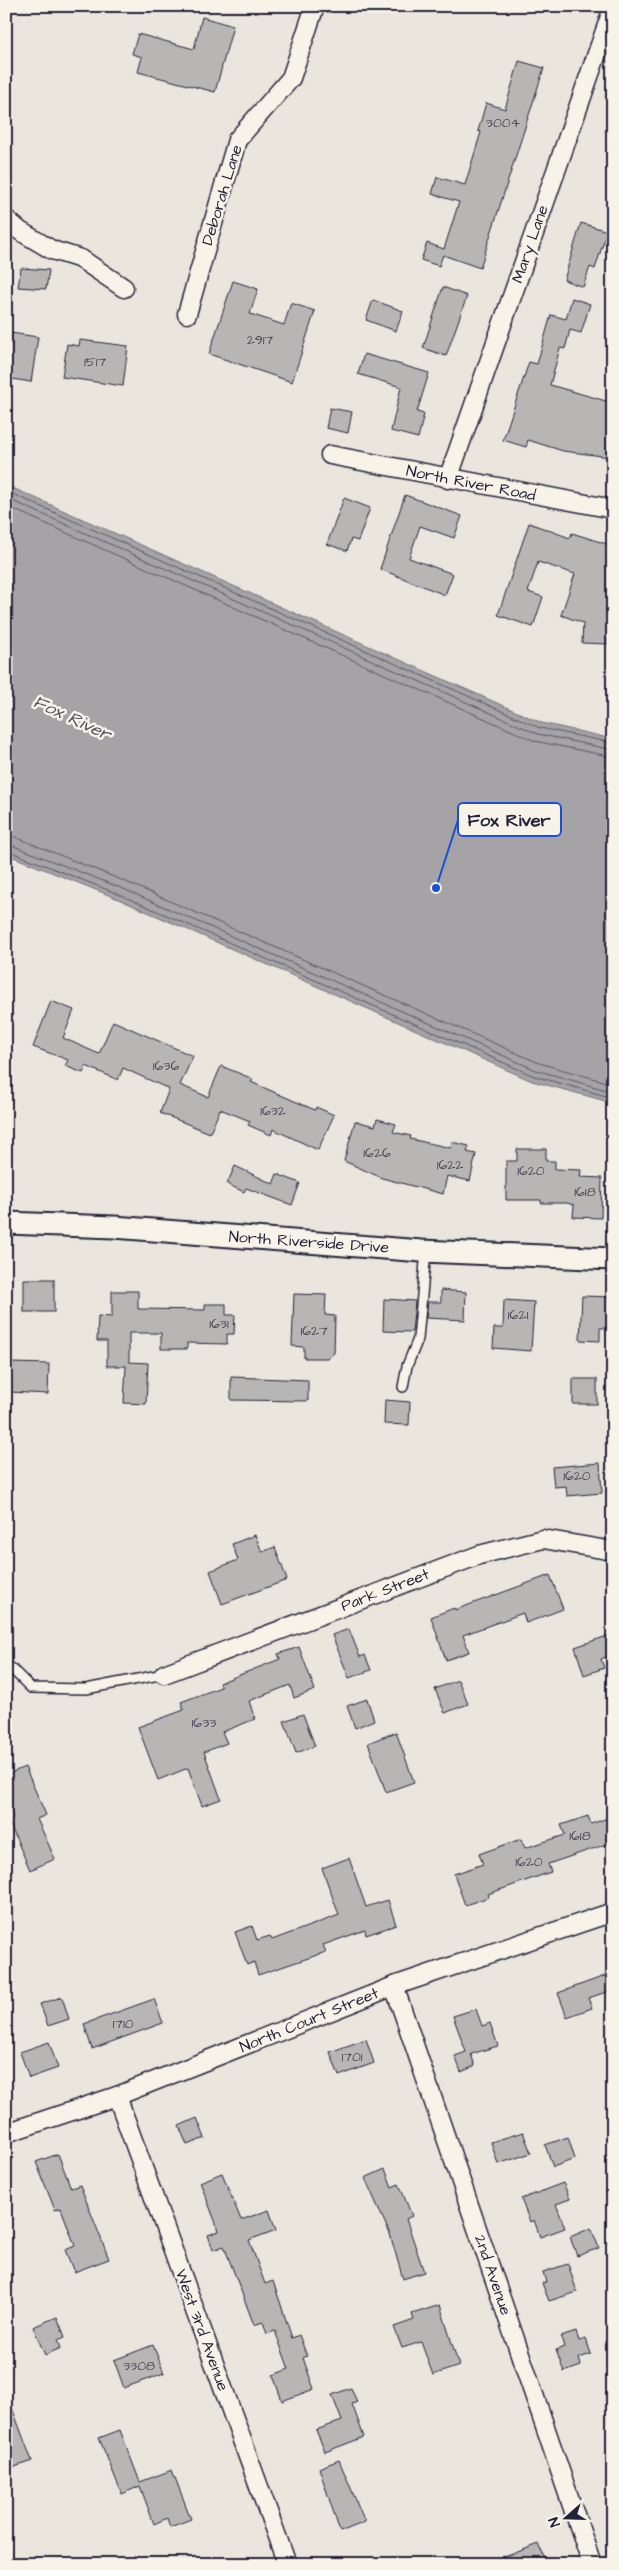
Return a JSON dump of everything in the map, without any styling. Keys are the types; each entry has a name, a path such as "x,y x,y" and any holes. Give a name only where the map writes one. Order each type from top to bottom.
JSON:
{"street":[{"name":"Deborah Lane","path":"187,314 237,140 291,78 315,6"},
{"name":"Mary Lane","path":"448,479 613,8"},
{"path":"6,219 20,231 52,250 81,259 124,288"},
{"name":"North River Road","path":"330,455 613,509"},
{"name":"North Riverside Drive","path":"6,1223 114,1227 426,1251 613,1259"},
{"name":"Park Street","path":"164,1674 479,1555 542,1539 613,1551"},
{"name":"North Court Street","path":"6,2133 117,2096 394,1986 613,1912"},
{"name":"2nd Avenue","path":"394,1986 592,2564"},
{"name":"West 3rd Avenue","path":"117,2096 287,2564"}],"lane":[{"path":"403,1387 407,1366 418,1339 426,1251"},
{"path":"11,1668 31,1688 86,1688 164,1674"}],"water":[{"path":"6,485 542,723 613,739 613,1103 532,1081 116,898 6,854"}],"building":[{"path":"202,17 233,26 215,92 138,72 142,57 132,54 138,34 194,49"},
{"path":"519,61 544,68 480,268 443,255 439,266 421,260 427,243 444,249 459,202 432,194 437,177 465,185 481,132 478,131 486,103 505,109"},
{"path":"581,223 607,231 595,269 590,267 583,287 564,280"},
{"path":"21,268 49,270 46,289 18,287"},
{"path":"233,281 258,289 250,314 284,325 291,303 315,311 292,382 209,354"},
{"path":"443,287 467,296 446,356 423,348"},
{"path":"572,298 590,304 581,333 570,330 565,349 560,348 550,385 613,403 610,457 563,451 528,440 526,447 503,440 529,362 537,364 551,315 566,319"},
{"path":"373,300 403,311 396,331 366,320"},
{"path":"11,333 38,337 31,382 6,378"},
{"path":"80,340 128,346 123,386 62,377 67,344 79,346"},
{"path":"364,354 429,373 417,412 424,414 418,438 391,431 401,387 358,374"},
{"path":"330,408 352,412 348,433 326,428"},
{"path":"405,495 462,516 454,538 420,526 409,558 453,574 445,595 380,569"},
{"path":"344,498 370,508 358,541 351,539 347,551 327,544"},
{"path":"529,523 570,538 572,533 613,546 613,639 608,639 608,644 582,643 583,623 561,615 575,574 538,562 528,592 543,597 533,627 498,615"},
{"path":"51,1001 74,1010 63,1038 99,1054 113,1021 193,1056 180,1085 208,1097 221,1066 253,1079 251,1082 315,1110 316,1107 334,1115 318,1150 273,1129 271,1135 248,1125 250,1121 220,1109 210,1133 160,1113 169,1089 123,1068 118,1080 86,1066 83,1073 65,1066 68,1060 33,1047"},
{"path":"377,1119 396,1124 393,1132 411,1136 410,1139 451,1148 452,1142 469,1146 467,1152 476,1154 470,1181 447,1176 443,1194 382,1178 344,1161 355,1121 375,1126"},
{"path":"517,1149 546,1149 546,1161 555,1161 555,1169 581,1170 580,1177 602,1178 601,1218 573,1217 574,1205 567,1203 541,1203 541,1200 506,1200 506,1161 517,1161"},
{"path":"235,1166 273,1184 277,1174 300,1183 292,1205 246,1188 244,1192 227,1184"},
{"path":"24,1279 54,1279 54,1312 24,1312"},
{"path":"441,1290 466,1292 465,1320 426,1318 428,1302 441,1302"},
{"path":"112,1291 138,1291 138,1309 205,1310 205,1304 226,1304 226,1315 235,1315 234,1334 227,1334 227,1344 187,1343 187,1349 161,1349 161,1333 129,1333 129,1362 148,1363 146,1404 124,1403 126,1366 107,1366 107,1341 97,1341 98,1316 112,1317"},
{"path":"294,1294 326,1295 325,1315 335,1316 334,1353 327,1358 304,1358 304,1347 292,1346"},
{"path":"582,1296 613,1297 613,1328 600,1328 600,1341 580,1340"},
{"path":"384,1299 415,1301 412,1332 383,1331"},
{"path":"504,1300 534,1302 531,1351 493,1348 494,1328 503,1328"},
{"path":"11,1363 49,1364 48,1394 10,1392"},
{"path":"231,1377 308,1380 308,1401 231,1400"},
{"path":"573,1379 597,1379 597,1404 573,1404"},
{"path":"385,1400 410,1402 409,1425 384,1424"},
{"path":"600,1463 602,1493 567,1496 566,1486 554,1487 552,1467"},
{"path":"255,1535 262,1552 275,1547 287,1580 222,1604 210,1571 238,1560 232,1544"},
{"path":"550,1575 563,1609 526,1623 523,1613 463,1635 469,1652 446,1660 431,1617"},
{"path":"349,1629 360,1657 365,1655 371,1670 349,1678 332,1635"},
{"path":"613,1634 613,1654 601,1659 604,1668 584,1675 575,1647"},
{"path":"299,1647 315,1690 294,1698 290,1685 249,1701 255,1719 222,1732 227,1743 204,1752 221,1799 202,1806 188,1768 158,1780 138,1727 184,1710 181,1702 221,1687 219,1683 280,1659 278,1654"},
{"path":"458,1680 468,1704 445,1713 435,1689"},
{"path":"367,1699 374,1720 355,1728 347,1706"},
{"path":"303,1714 315,1746 296,1753 284,1721"},
{"path":"396,1732 414,1782 386,1792 368,1743"},
{"path":"25,1767 46,1815 37,1819 55,1859 30,1870 8,1820 13,1818 6,1803 6,1775"},
{"path":"588,1816 591,1824 613,1816 613,1842 548,1864 551,1872 488,1894 489,1897 465,1905 454,1874 483,1864 479,1854 521,1839 525,1848 565,1835 561,1825"},
{"path":"349,1858 366,1907 388,1900 396,1925 366,1935 365,1930 323,1945 326,1952 258,1975 254,1962 247,1965 235,1932 252,1926 257,1940 270,1936 272,1940 339,1915 322,1868"},
{"path":"613,1973 613,1990 588,1998 592,2008 567,2017 558,1993"},
{"path":"62,1997 69,2019 48,2026 40,2004"},
{"path":"154,1999 163,2023 92,2049 84,2024"},
{"path":"476,2009 482,2026 490,2023 498,2046 471,2054 475,2066 461,2072 455,2056 466,2052 453,2016"},
{"path":"366,2039 374,2063 339,2076 330,2052"},
{"path":"49,2042 58,2068 29,2078 20,2052"},
{"path":"197,2118 205,2138 187,2145 179,2126"},
{"path":"523,2132 531,2153 498,2164 491,2142"},
{"path":"568,2137 575,2159 553,2167 545,2145"},
{"path":"58,2154 71,2188 80,2185 109,2259 74,2272 65,2250 75,2246 61,2208 55,2210 36,2162"},
{"path":"385,2169 392,2187 399,2184 412,2216 406,2219 424,2272 403,2279 390,2234 365,2178"},
{"path":"222,2173 241,2220 269,2210 276,2230 249,2240 265,2284 273,2281 292,2338 299,2335 307,2356 303,2358 314,2389 282,2401 273,2375 289,2369 275,2331 267,2334 263,2322 254,2325 224,2246 213,2250 208,2235 219,2231 200,2182"},
{"path":"563,2183 570,2199 556,2204 565,2228 540,2237 534,2220 530,2222 521,2199"},
{"path":"591,2228 599,2248 577,2256 570,2237"},
{"path":"568,2264 577,2292 549,2301 542,2283 546,2282 543,2272"},
{"path":"440,2305 459,2366 433,2375 421,2342 402,2348 394,2327 414,2320 412,2314"},
{"path":"57,2317 65,2337 58,2340 61,2348 45,2355 33,2327"},
{"path":"576,2332 579,2341 586,2339 591,2354 579,2358 581,2366 564,2372 556,2350 564,2347 561,2337"},
{"path":"153,2345 164,2373 124,2388 114,2360"},
{"path":"351,2388 357,2402 352,2404 364,2437 325,2452 316,2430 342,2421 332,2395"},
{"path":"6,2397 8,2397 32,2461 6,2470"},
{"path":"120,2430 140,2482 172,2470 191,2519 170,2527 167,2518 154,2524 140,2486 122,2494 99,2438"},
{"path":"339,2460 365,2522 340,2532 319,2468"},
{"path":"539,2544 547,2564 491,2564 491,2562"}],"place":[{"name":"Fox River","path":"436,888"}]}
